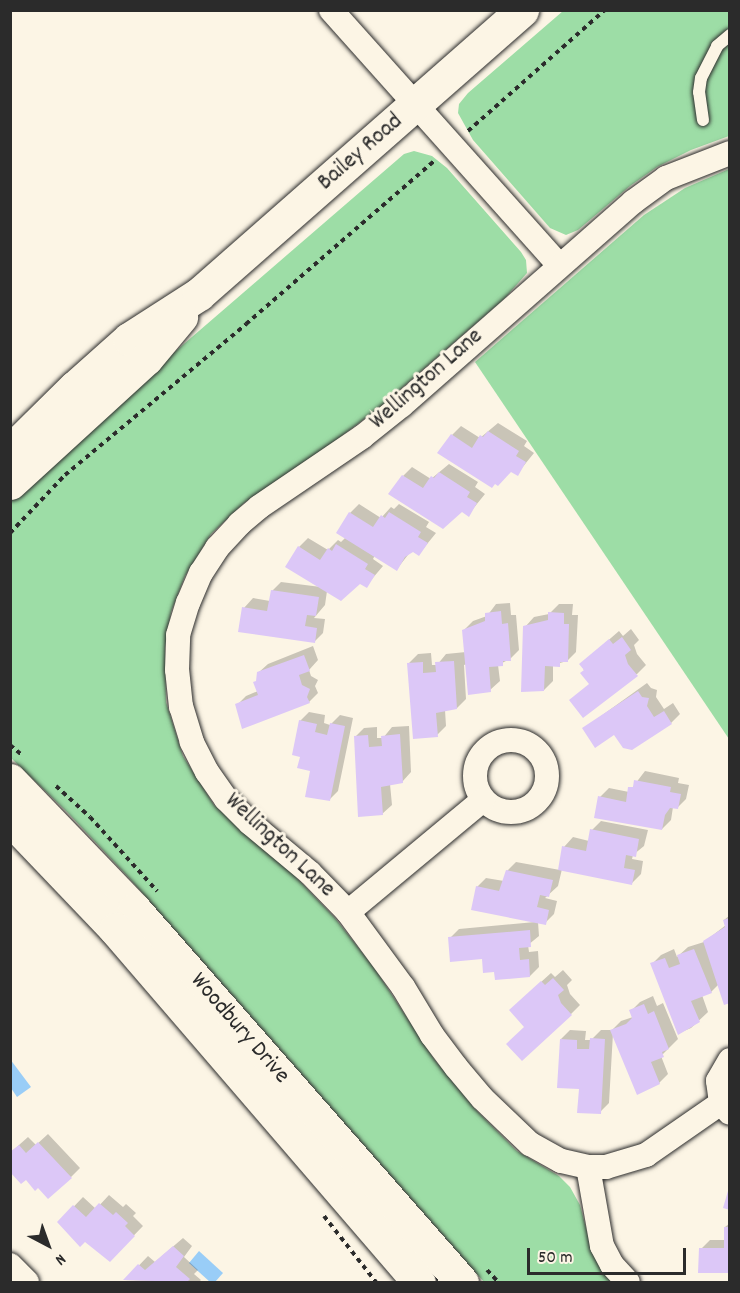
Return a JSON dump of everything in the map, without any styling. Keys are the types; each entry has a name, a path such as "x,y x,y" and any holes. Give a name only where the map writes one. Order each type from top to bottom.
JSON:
{"main road":[{"name":"Bailey Road","path":"10,451 129,339 199,294 522,10"},
{"name":"Bailey Road","path":"10,483 146,359 199,294"},
{"name":"Woodbury Drive","path":"10,780 126,900 462,1282"},
{"name":"Woodbury Drive","path":"10,819 115,928 419,1282"}],"street":[{"path":"331,10 559,265"},
{"name":"Wellington Lane","path":"729,153 666,178 633,202 402,405 362,437 259,507 239,524 207,565 188,603 178,635 177,670 181,707 192,742 207,772 226,799 250,823 309,873 348,912 403,987 432,1035 482,1098 538,1149 561,1161 588,1167 606,1167 646,1155 725,1108 718,1081 729,1060"},
{"path":"348,912 483,800"},
{"path":"588,1167 602,1246 612,1265 628,1282"},
{"path":"10,1265 27,1282"}],"lane":[{"path":"703,120 699,92 701,78 717,46 729,34"}],"path":[{"path":"470,129 605,10"},
{"path":"10,533 65,475 246,324 434,160"}],"green space":[{"path":"563,11 729,11 729,136 691,150 657,167 630,186 578,230 566,235 550,228 473,140 458,113 459,104 468,93"},
{"path":"414,151 432,156 447,168 521,252 526,260 527,273 504,299 380,407 244,503 211,534 185,576 171,612 165,647 166,702 183,756 214,805 292,873 335,918 375,969 434,1059 475,1109 517,1151 559,1176 570,1187 580,1205 592,1251 612,1282 484,1282 130,879 67,812 11,758 10,494 404,154"},
{"path":"730,169 729,739 475,362 644,215 685,188"}],"water":[{"path":"10,1059 31,1087 17,1097 11,1088"},
{"path":"199,1251 223,1273 215,1282 210,1282 189,1263"}],"building":[{"path":"488,431 519,451 516,456 526,462 518,476 511,472 498,486 495,484 492,488 437,453 451,434 472,448 480,435 483,437"},
{"path":"439,472 470,492 467,497 477,503 469,517 462,512 443,529 388,494 402,475 423,488 431,476 434,478"},
{"path":"349,512 373,527 381,515 385,518 389,512 421,532 418,537 428,543 419,556 413,552 405,557 397,571 336,533"},
{"path":"336,544 368,564 365,569 375,575 367,588 360,584 341,601 285,567 298,546 320,560 328,548 332,551"},
{"path":"271,590 319,597 316,616 307,615 305,626 317,628 315,643 238,632 242,607 267,611"},
{"path":"501,611 502,624 508,623 511,661 503,661 503,666 489,667 491,692 468,695 462,630 485,621 485,613"},
{"path":"548,612 564,613 564,624 569,624 568,662 560,662 560,667 545,666 544,691 521,692 523,626 548,620"},
{"path":"622,637 631,650 625,655 628,664 638,676 583,718 569,700 589,684 580,673 584,670 579,664 609,639 613,644"},
{"path":"304,655 310,671 299,675 302,685 310,689 307,697 310,703 242,729 235,704 258,695 253,682 256,681 257,672"},
{"path":"454,661 457,709 436,713 438,737 413,739 407,663 423,662 423,673 436,672 435,662"},
{"path":"638,691 642,697 649,698 647,706 654,717 664,711 672,724 632,750 623,748 614,735 595,748 582,728"},
{"path":"299,720 317,724 315,732 327,735 330,723 345,726 330,801 305,797 310,771 297,768 300,757 292,755"},
{"path":"400,734 403,783 381,787 383,815 358,817 354,736 368,735 369,747 382,746 381,736"},
{"path":"634,780 671,787 670,792 681,794 678,809 670,808 665,815 662,830 594,818 598,796 626,802 628,787 633,787"},
{"path":"590,829 639,839 636,857 626,855 624,868 635,870 632,885 558,870 562,846 586,851"},
{"path":"506,870 553,880 549,897 540,895 537,907 549,910 546,925 471,910 476,886 499,891"},
{"path":"730,918 730,1003 724,1005 703,941 725,927 723,920"},
{"path":"530,930 531,947 519,948 520,960 529,959 530,977 495,980 494,972 483,973 482,959 450,962 448,937"},
{"path":"694,949 712,993 691,1001 700,1022 678,1035 650,963 665,958 669,968 680,964 677,955"},
{"path":"553,978 564,990 558,995 561,1003 572,1015 522,1061 506,1044 524,1027 509,1010 541,981 545,985"},
{"path":"644,1004 648,1014 654,1011 669,1049 662,1052 664,1057 651,1062 660,1084 637,1095 610,1030 626,1024 632,1018 629,1010"},
{"path":"590,1038 605,1039 601,1114 577,1113 579,1089 557,1088 560,1039 577,1040 577,1049 589,1049"},
{"path":"38,1142 72,1178 48,1199 38,1188 35,1191 26,1180 21,1184 10,1172 10,1152 19,1145 26,1153"},
{"path":"730,1184 730,1210 723,1208"},
{"path":"99,1203 113,1215 116,1212 128,1223 125,1226 135,1236 110,1262 85,1242 80,1247 57,1222 73,1205 86,1217"},
{"path":"724,1227 730,1227 730,1273 698,1273 699,1248 724,1248"},
{"path":"173,1246 184,1256 176,1267 190,1279 187,1282 123,1280 138,1264 145,1270"}]}
